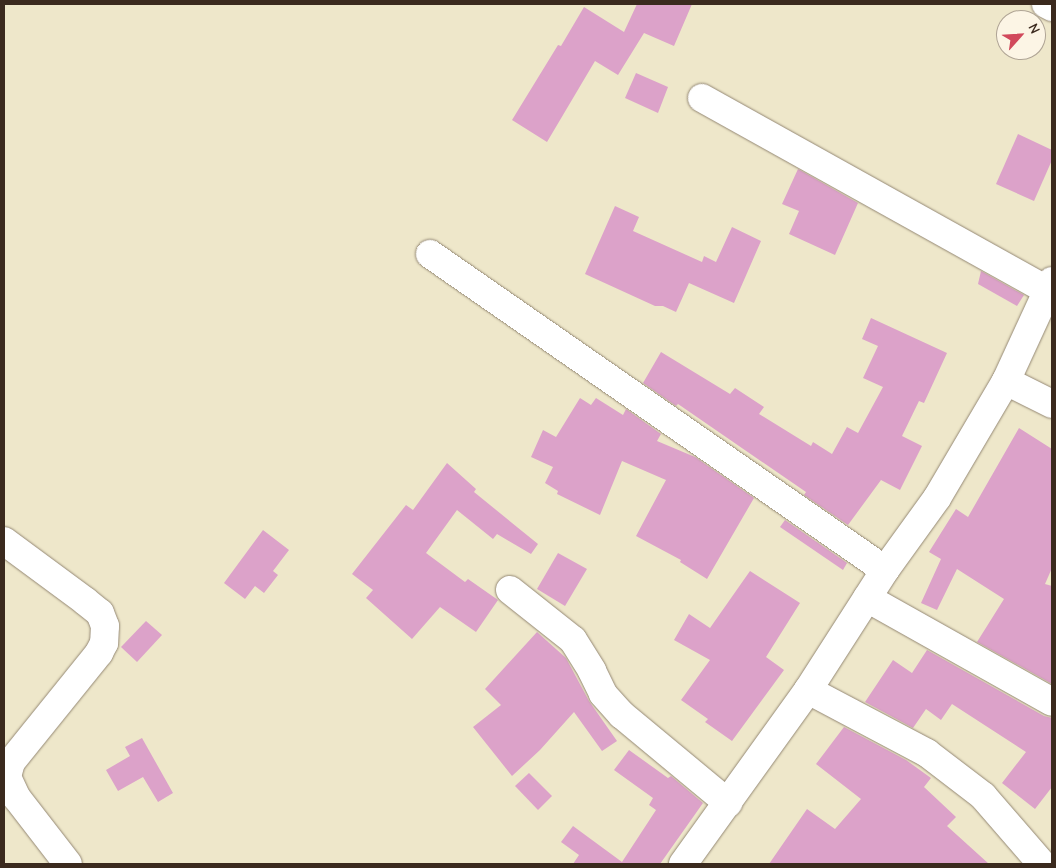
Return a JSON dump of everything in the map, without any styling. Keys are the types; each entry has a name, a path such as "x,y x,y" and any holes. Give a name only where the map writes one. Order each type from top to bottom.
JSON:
{"street":[{"path":"1046,4 1052,7"},
{"path":"683,864 808,690 885,570 937,498 1006,381 1050,286 702,98"},
{"path":"430,254 885,570"},
{"path":"1006,381 1052,404"},
{"path":"4,541 100,613 105,626 104,643 99,653 11,762 7,777 17,798 68,864"},
{"path":"510,590 572,640 592,670 602,694 622,715 728,803"},
{"path":"867,598 1052,702"},
{"path":"808,690 927,753 982,796 1042,864"}],"building":[{"path":"637,4 692,4 674,46 644,33 618,75 595,61 547,142 512,120 558,45 561,46 584,7 624,32"},
{"path":"636,73 668,87 658,113 625,98"},
{"path":"1018,134 1052,150 1052,160 1034,201 996,184"},
{"path":"798,169 858,203 835,255 789,234 799,211 782,204"},
{"path":"615,206 639,217 633,231 702,262 704,256 716,262 732,227 761,241 734,303 689,283 676,312 663,306 655,306 585,274"},
{"path":"981,271 1024,295 1017,306 978,284"},
{"path":"871,318 947,353 924,403 919,401 902,436 922,446 900,490 881,480 848,525 804,495 806,492 678,404 676,406 643,383 661,352 730,394 735,388 764,407 759,414 811,446 813,442 832,454 847,427 858,433 883,387 863,378 878,346 862,339"},
{"path":"580,398 591,405 596,398 623,415 626,409 661,434 657,441 695,457 754,498 707,579 680,562 681,560 636,536 666,480 622,461 600,515 557,494 558,491 545,483 553,467 531,457 543,430 556,437"},
{"path":"1019,428 1052,449 1052,568 1045,584 1052,586 1052,684 977,642 1004,599 957,569 937,610 921,603 941,559 929,552 956,509 968,517"},
{"path":"447,463 476,489 474,492 538,544 531,554 497,534 493,539 457,510 426,553 465,582 468,579 498,600 476,632 440,607 412,639 366,598 373,590 352,574 406,505 413,510"},
{"path":"785,520 847,563 843,570 780,527"},
{"path":"263,530 289,550 273,571 278,575 264,593 255,586 245,599 224,583"},
{"path":"558,553 587,569 565,606 537,589"},
{"path":"750,571 800,603 766,657 784,670 732,741 705,722 708,719 681,700 710,660 674,640 689,614 710,628"},
{"path":"146,621 162,635 137,662 121,647"},
{"path":"537,632 566,658 589,701 617,741 602,751 574,712 540,750 512,776 473,727 501,705 485,689"},
{"path":"927,650 1044,716 1052,718 1052,787 1035,809 1002,783 1026,752 952,704 941,720 926,709 913,728 865,702 893,660 912,673"},
{"path":"844,727 906,760 931,778 924,787 956,817 947,826 989,864 769,864 807,809 835,829 861,799 816,764"},
{"path":"142,738 173,793 158,802 143,777 118,791 106,770 130,756 125,747"},
{"path":"629,750 668,778 671,776 703,803 660,864 573,864 579,855 561,842 573,826 622,862 656,810 649,805 653,798 614,770"},
{"path":"529,773 552,796 538,810 515,786"}]}
